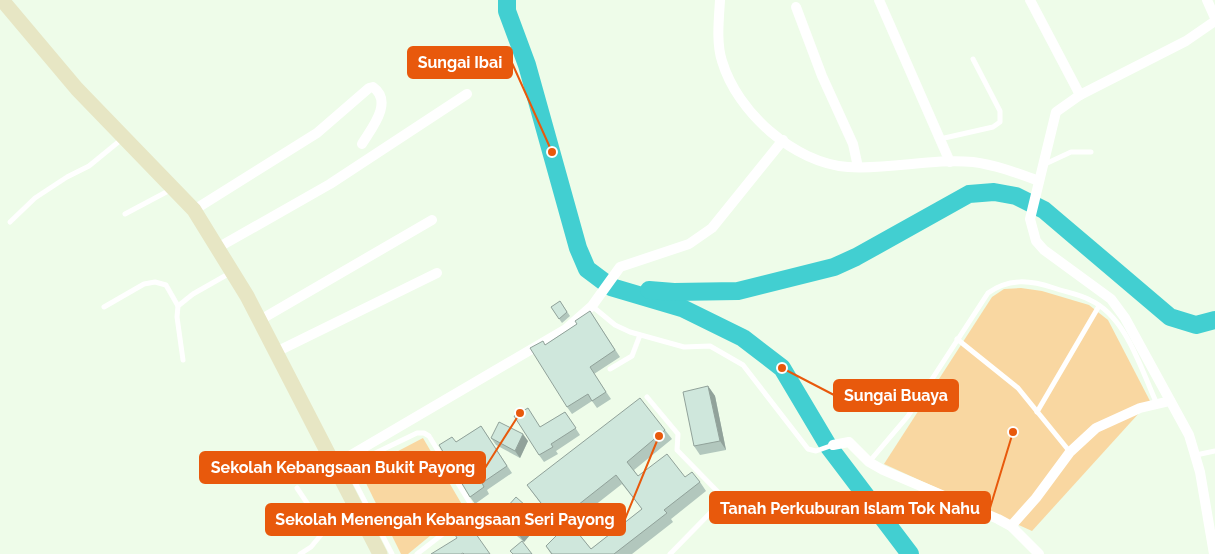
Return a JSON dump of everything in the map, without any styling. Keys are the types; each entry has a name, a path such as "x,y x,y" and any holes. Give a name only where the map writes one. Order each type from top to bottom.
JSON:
{"main road":[{"path":"2,0 77,89 175,188 194,210 219,248 260,320 340,468 360,515 382,554"}],"street":[{"path":"720,0 721,59 731,86 750,112 783,140 821,162 858,166 973,162 1006,169 1038,185"},
{"path":"879,0 950,162"},
{"path":"1030,0 1080,95"},
{"path":"1207,0 1215,19 1186,41 1080,95 1056,112 1030,219 1036,241 1044,250 1110,299 1125,318 1182,421 1196,455 1214,554"},
{"path":"796,7 822,76 853,144 858,166"},
{"path":"194,210 297,147 317,133 369,88 373,87 381,98 381,111 362,144"},
{"path":"219,248 330,184 468,94"},
{"path":"340,468 566,329 595,303 617,271 625,265 699,240 712,228 783,140"},
{"path":"260,320 432,220"},
{"path":"276,352 437,273"},
{"path":"1011,526 1036,498 1070,452 1096,428 1140,408 1170,401"},
{"path":"833,445 849,442 869,462 895,476 998,519 1011,526 1039,554"}],"lane":[{"path":"940,140 993,127 1000,122 1000,111 973,59"},
{"path":"10,222 35,198 67,176 89,166 124,137"},
{"path":"1042,166 1071,152 1091,152"},
{"path":"125,214 175,188"},
{"path":"178,306 193,294 232,271"},
{"path":"869,462 908,416 988,293 1001,284 1022,281 1044,285 1091,300 1111,315 1125,336 1157,404"},
{"path":"104,307 150,282 166,285 178,306 177,317 183,360"},
{"path":"595,303 615,325 640,335 684,347 710,346 743,365 806,447 816,451 833,445"},
{"path":"1037,412 1099,306"},
{"path":"610,369 632,356 640,335"},
{"path":"957,339 1008,379 1070,452"},
{"path":"647,397 678,434 677,450 718,492 719,499 716,507 670,554"},
{"path":"382,554 340,468 417,433 424,433 429,436 470,504 466,516 417,554"},
{"path":"1196,455 1215,452"},
{"path":"297,488 325,530"},
{"path":"300,554 312,547 325,530 360,515"}],"shaded area":[{"path":"1021,288 1042,291 1089,305 1108,320 1150,401 1032,531 884,464 992,297 1004,289"},
{"path":"423,438 464,508 408,554 401,554 360,471"}],"building":[{"path":"560,301 567,312 559,319 551,307"},
{"path":"590,311 615,350 590,367 606,392 592,401 588,394 567,407 530,348 543,341 545,345 577,324 575,321"},
{"path":"708,386 720,441 694,446 683,392"},
{"path":"640,398 665,430 627,462 638,476 667,454 685,477 692,472 700,482 664,510 667,513 614,554 552,554 546,546 562,530 527,485","holes":["616,475 642,509 591,549 564,516"]},
{"path":"528,408 540,427 565,412 576,428 551,444 553,447 539,455 514,416"},
{"path":"499,422 523,434 515,451 491,438"},
{"path":"481,426 507,466 482,483 484,487 470,497 439,445 452,437 456,442"},
{"path":"516,497 536,515 519,535 498,517"},
{"path":"464,525 467,530 471,527 490,554 431,554 457,538 454,533"},
{"path":"522,541 532,554 513,554 510,551"}],"waterway":[{"path":"507,0 507,11 527,65 578,248 587,269 611,287 682,308 743,338 782,368 829,447 910,554"},
{"path":"649,290 674,292 738,291 834,267 856,257 969,194 994,192 1016,196 1044,210 1170,317 1196,325 1215,320"}],"place":[{"name":"Sungai Ibai","path":"552,152"},
{"name":"Sungai Buaya","path":"782,368"},
{"name":"Sekolah Kebangsaan Bukit Payong","path":"520,413"},
{"name":"Tanah Perkuburan Islam Tok Nahu","path":"1013,432"},
{"name":"Sekolah Menengah Kebangsaan Seri Payong","path":"659,436"}]}
